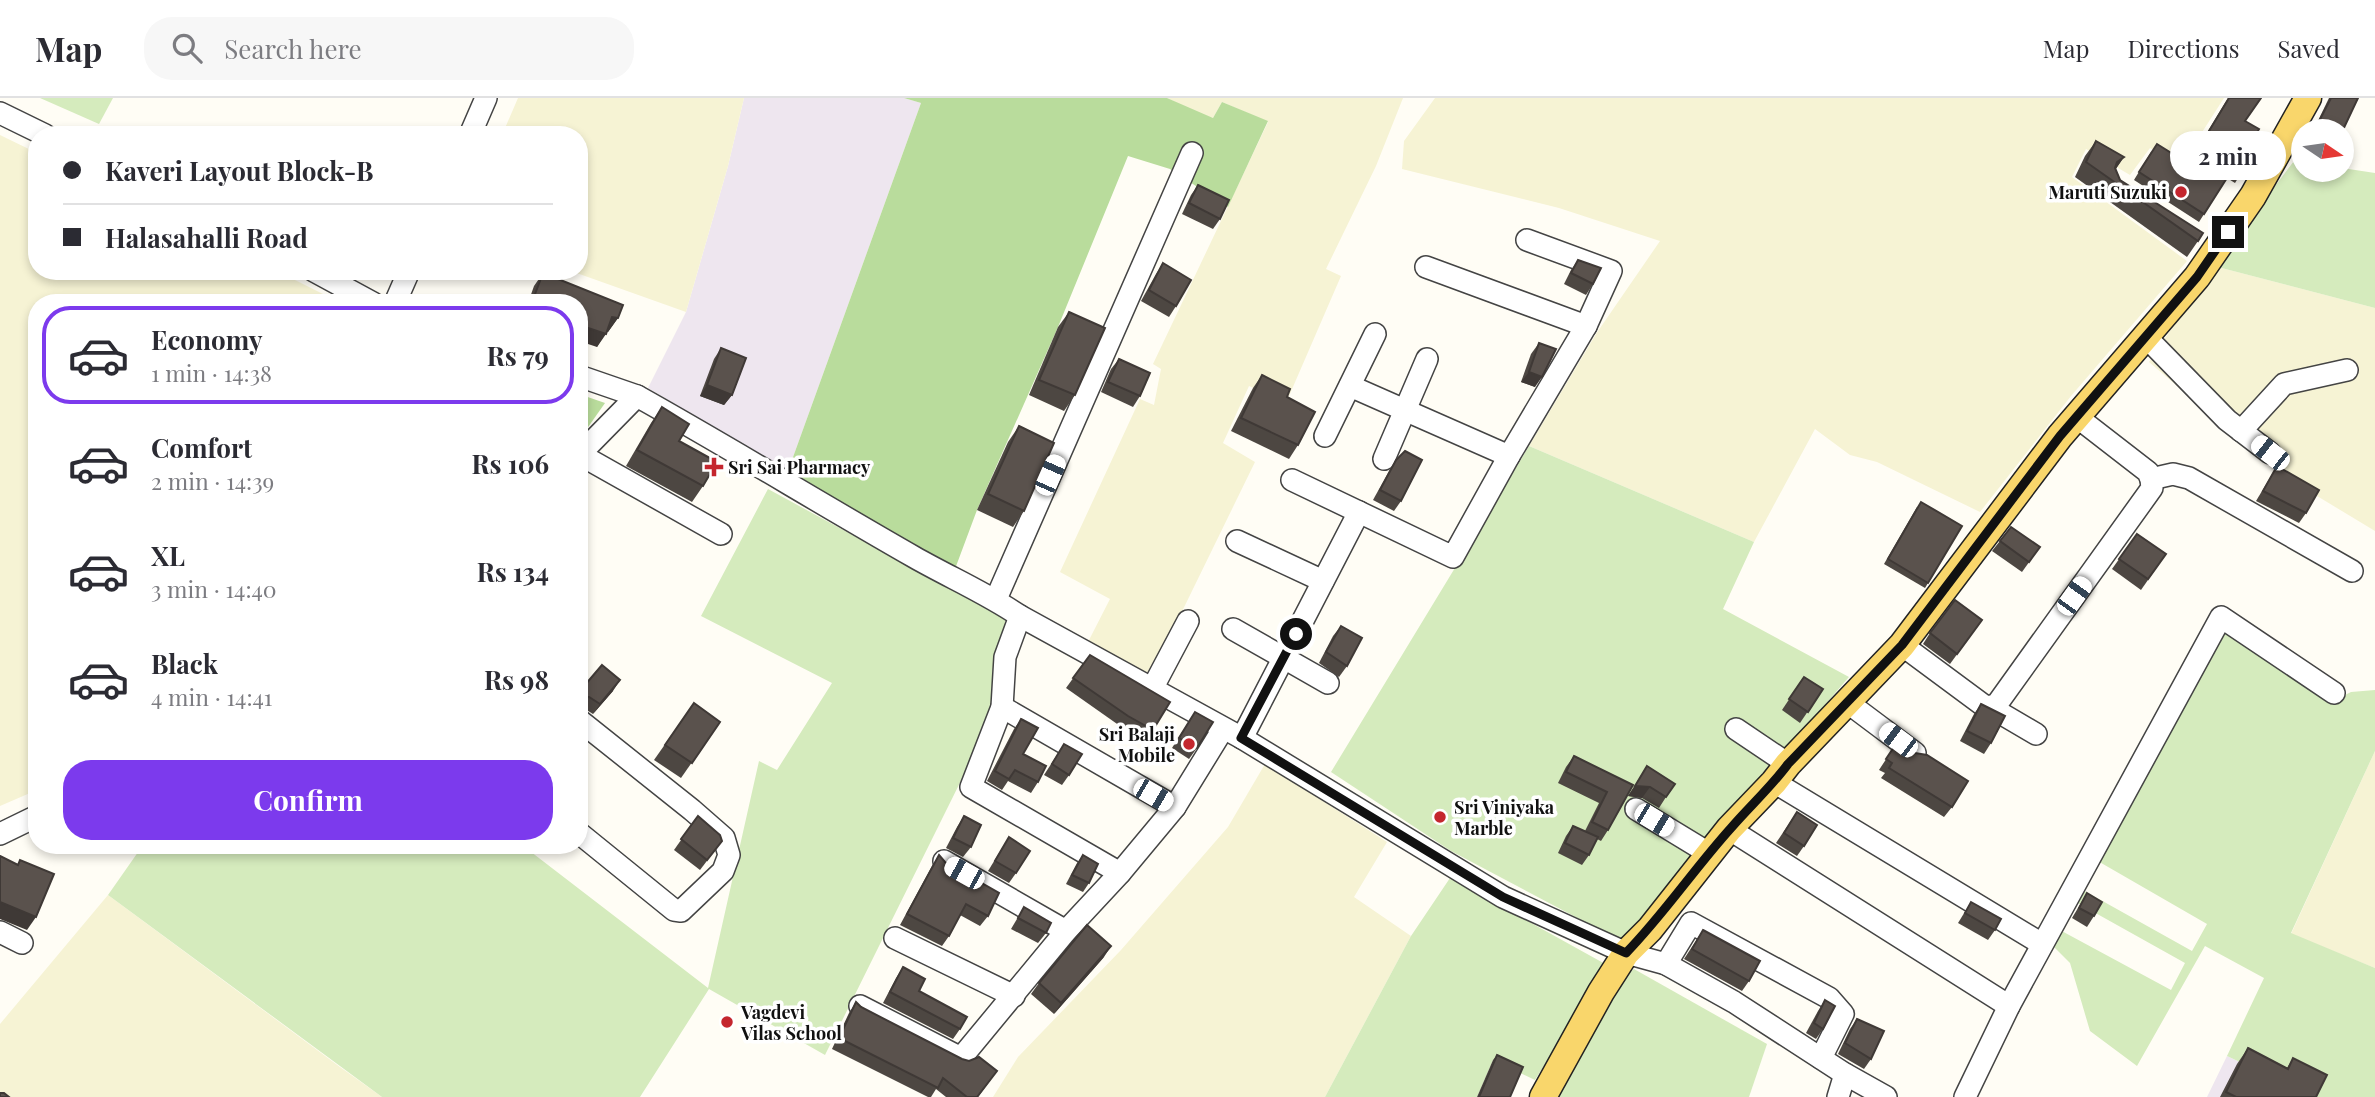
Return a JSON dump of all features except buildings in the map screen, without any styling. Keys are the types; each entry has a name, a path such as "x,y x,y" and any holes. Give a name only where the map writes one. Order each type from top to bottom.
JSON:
{"main road":[{"path":"1543,1097 1601,992 1626,953 1650,929 1730,829 1902,645 2077,417 2197,277 2205,242 2253,196 2308,98"}],"street":[{"path":"474,126 486,98"},
{"path":"0,113 28,127"},
{"path":"996,599 1192,153"},
{"path":"1292,480 1453,557 1586,326 1611,271 1527,240"},
{"path":"1426,267 1586,326"},
{"path":"331,280 356,294"},
{"path":"1325,436 1375,334"},
{"path":"2146,337 2208,402 2270,453"},
{"path":"1384,460 1427,359"},
{"path":"2241,431 2284,384 2347,370"},
{"path":"588,379 637,396 738,452 916,558 996,599 1020,616 1232,734 1503,897 1626,953 1666,964 1734,1002 1845,1074 1886,1097"},
{"path":"1350,386 1509,456"},
{"path":"588,445 637,396"},
{"path":"1990,707 1997,704 2152,488 2148,472 2077,417"},
{"path":"588,459 721,534"},
{"path":"2151,479 2173,474 2189,478 2352,571"},
{"path":"860,1006 961,1058 1066,931 1120,873 1232,734 1284,657 1359,512"},
{"path":"1237,541 1323,581"},
{"path":"1020,616 1005,657 1002,707 971,787 1120,873"},
{"path":"1965,1097 2042,944 2221,617 2334,693"},
{"path":"1152,689 1188,621"},
{"path":"1233,629 1328,682"},
{"path":"1902,645 1983,705 2036,734"},
{"path":"1847,702 1915,753"},
{"path":"1002,707 1175,807"},
{"path":"588,727 724,838 729,855 723,871 681,911 674,910 588,840"},
{"path":"1736,729 1781,773 2042,944"},
{"path":"1636,809 1710,854"},
{"path":"0,834 28,820"},
{"path":"1730,829 2009,1006"},
{"path":"944,861 1066,931"},
{"path":"1666,964 1691,923 1829,998 1843,1014 1821,1058"},
{"path":"0,932 22,943"},
{"path":"895,938 1014,996"},
{"path":"1838,1097 1845,1074"}],"shaded area":[{"path":"518,98 744,98 728,166 686,312 588,277 588,126 506,126"},
{"path":"744,98 904,98 921,103 788,471 648,388 686,312 728,166"},
{"path":"1167,98 1403,98 1376,166 1326,269 1341,276 1286,403 1249,386 1223,443 1255,462 1150,677 1088,642 1110,599 1060,572 1140,399 1154,405 1161,369 1153,364 1268,122 1222,102 1213,118"},
{"path":"1435,98 2224,98 2181,165 2150,148 2130,175 2086,149 2072,177 2187,261 2071,396 1980,512 1877,462 1850,455 1815,429 1754,542 1529,446 1596,334 1660,241 1559,208 1402,169 1404,141"},
{"path":"0,135 28,149 28,280 295,280 323,294 28,294 28,794 0,806"},
{"path":"2214,266 2375,308 2375,531 2279,473 2149,362"},
{"path":"2375,751 2375,968 2291,934"},
{"path":"1265,764 1387,842 1354,897 1411,936 1325,1097 993,1097 1018,1057 1121,950 1228,827"},
{"path":"108,895 382,1097 0,1097 0,1024"},
{"path":"2227,1056 2275,1079 2314,1097 2207,1097"}],"green space":[{"path":"40,98 113,98 99,124"},
{"path":"904,98 1167,98 1213,118 1222,102 1268,121 1228,207 1170,169 1128,156 1058,327 977,510 955,569 788,471 921,103"},
{"path":"2291,165 2291,182 2354,182 2354,170 2375,173 2375,308 2214,266"},
{"path":"588,397 605,403 588,427"},
{"path":"1529,446 1754,542 1723,609 1849,677 1621,941 1451,851 1331,772"},
{"path":"768,489 1005,618 1005,642 992,672 996,710 825,1055 709,989 640,1097 382,1097 108,895 137,854 534,854 708,988 759,761 777,770 832,683 701,616"},
{"path":"2226,630 2329,703 2351,692 2375,690 2375,751 2291,933 2375,968 2375,1097 2314,1097 2227,1056 2264,978 2205,946 2137,1066 2090,1031 2070,963 2050,943 2058,929 2171,990 2185,963 2074,901 2081,889 2192,951 2207,924 2096,860"},
{"path":"1450,878 1607,965 1535,1080 1493,1060 1477,1097 1325,1097 1411,936"},
{"path":"1634,969 1767,1044 1749,1097 1556,1097 1621,979"}],"place":[{"name":"Maruti Suzuki","path":"2181,192"},
{"name":"Sri Sai Pharmacy","path":"714,467"},
{"name":"Sri Balaji Mobile","path":"1189,744"},
{"name":"Sri Viniyaka Marble","path":"1440,817"},
{"name":"Vagdevi Vilas School","path":"727,1022"}],"route":[{"path":"1296,634 1241,738 1503,897 1626,953 1650,929 1730,829 1788,764 1902,645 2060,436 2197,277 2228,232"}]}
